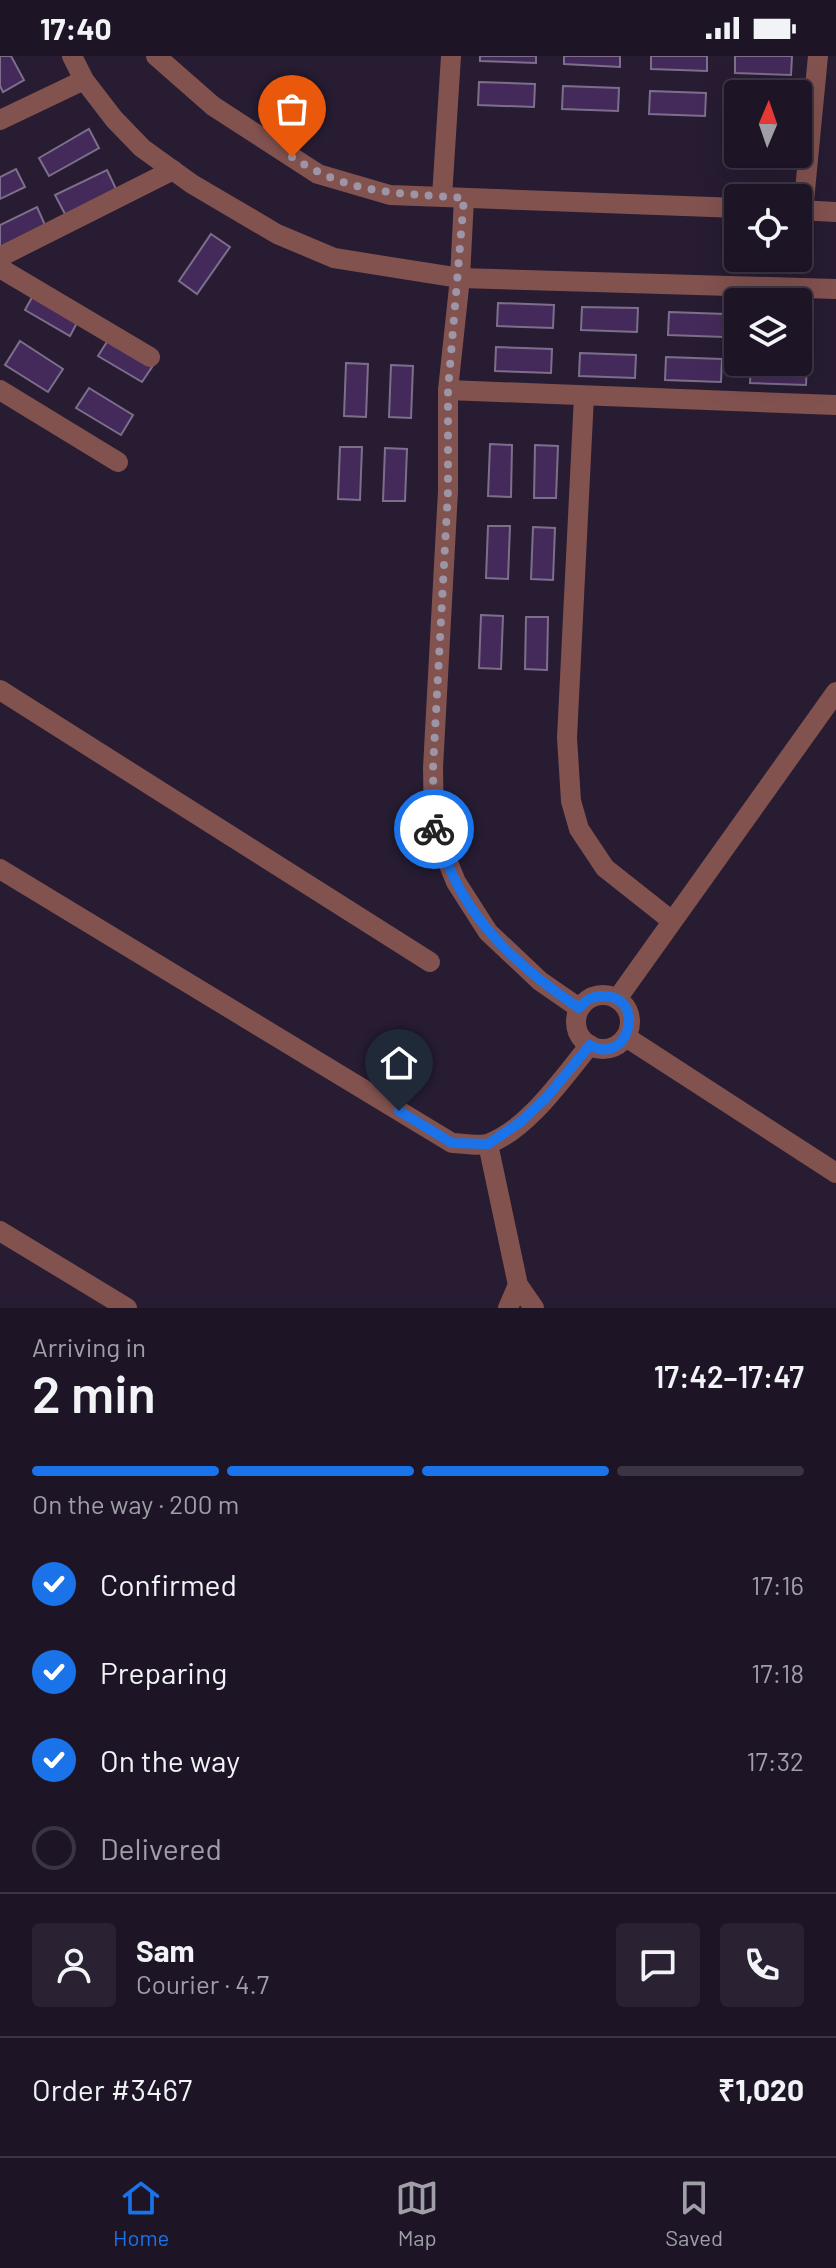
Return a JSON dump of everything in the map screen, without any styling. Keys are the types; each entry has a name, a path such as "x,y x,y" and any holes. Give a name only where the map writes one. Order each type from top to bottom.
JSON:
{"street":[{"path":"72,56 84,80 114,119 142,148 277,234 334,258 460,278 836,289"},
{"path":"156,56 213,106 318,174 390,195 724,207"},
{"path":"442,197 451,56"},
{"path":"804,184 818,56"},
{"path":"0,120 84,80"},
{"path":"0,257 173,170"},
{"path":"464,198 460,278 448,390 448,491 433,768 434,828 456,882 488,932 540,981 579,1008"},
{"path":"812,211 836,212"},
{"path":"0,268 150,357"},
{"path":"0,390 118,462"},
{"path":"448,390 836,405"},
{"path":"584,396 567,738 571,801 579,829 605,868 672,921"},
{"path":"0,690 430,962"},
{"path":"617,999 836,692"},
{"path":"0,869 452,1143 488,1144 519,1123 546,1098 590,1045"},
{"path":"611,995 629,1013 630,1027 626,1037 610,1048 596,1048 583,1041 576,1028 579,1008 591,997 611,995"},
{"path":"626,1037 836,1173"},
{"path":"488,1144 518,1285 534,1308"},
{"path":"0,1231 127,1308"},
{"path":"508,1308 518,1285"}],"building":[{"path":"0,56 11,56 24,80 3,92 0,86"},
{"path":"480,56 536,56 536,63 480,61"},
{"path":"564,56 620,56 620,67 564,64"},
{"path":"651,56 707,56 707,71 651,69"},
{"path":"735,56 792,56 791,75 735,73"},
{"path":"479,82 535,84 534,107 478,105"},
{"path":"563,86 619,88 618,111 562,109"},
{"path":"650,91 706,93 705,116 649,114"},
{"path":"89,129 99,148 49,176 39,158"},
{"path":"16,169 25,187 0,199 0,177"},
{"path":"107,170 117,191 66,216 55,195"},
{"path":"37,207 45,225 0,247 0,225"},
{"path":"211,234 230,247 197,294 179,281"},
{"path":"35,292 80,317 70,336 25,310"},
{"path":"498,303 554,305 553,328 497,326"},
{"path":"582,307 638,308 637,332 581,330"},
{"path":"669,312 724,314 724,337 668,335"},
{"path":"110,337 154,364 142,382 98,356"},
{"path":"20,341 63,369 48,392 5,365"},
{"path":"496,347 552,349 551,373 495,371"},
{"path":"580,353 636,355 635,378 579,376"},
{"path":"666,357 722,359 721,382 665,380"},
{"path":"346,363 368,364 366,417 344,416"},
{"path":"391,365 413,366 411,418 389,417"},
{"path":"750,376 806,376 806,385 750,383"},
{"path":"89,388 133,415 121,435 76,408"},
{"path":"490,444 512,445 511,497 488,496"},
{"path":"535,445 558,446 556,498 534,498"},
{"path":"340,447 362,447 360,500 338,499"},
{"path":"385,448 407,449 405,501 383,501"},
{"path":"488,526 510,526 508,579 486,578"},
{"path":"533,527 555,528 553,580 531,579"},
{"path":"481,615 503,616 501,669 479,668"},
{"path":"526,617 548,617 547,670 525,669"}],"way so far":[{"path":"292,157 318,174 390,195 464,198 460,278 448,390 448,491 433,768 434,829"}],"route":[{"path":"399,1111 452,1143 488,1144 519,1123 546,1098 590,1045 610,1048 626,1037 630,1027 629,1013 622,1002 611,995 591,997 579,1008 540,981 488,932 456,882 434,829"}]}
